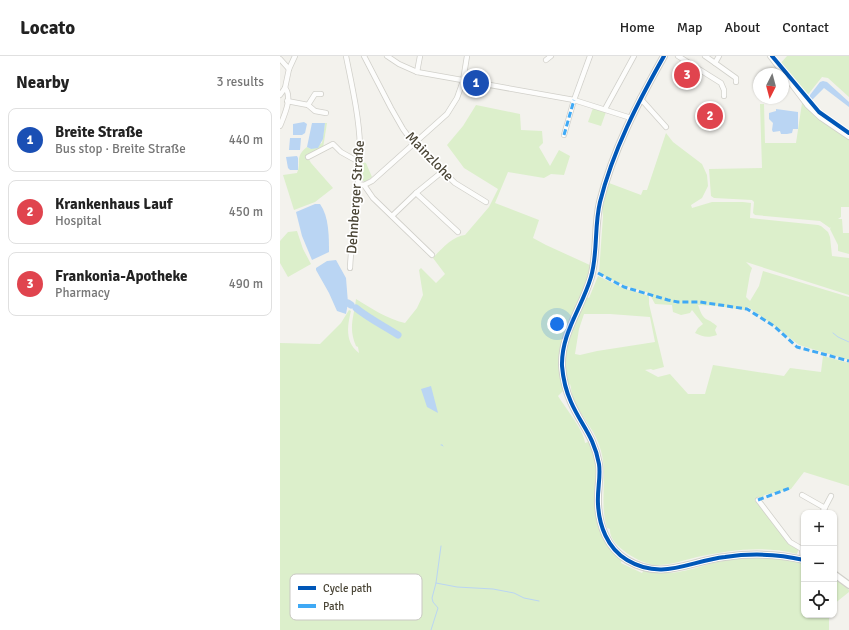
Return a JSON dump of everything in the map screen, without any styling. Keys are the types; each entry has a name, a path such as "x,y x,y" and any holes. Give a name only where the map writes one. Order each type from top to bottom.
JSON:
{"street":[{"path":"280,95 285,88 289,69 295,56"},
{"name":"Dehnberger Straße","path":"346,56 358,120 359,162 350,268"},
{"name":"Mainzlohe","path":"364,56 391,108 414,144 455,183 486,202"},
{"path":"387,56 399,64 417,72 574,100 631,118"},
{"path":"417,72 420,56"},
{"path":"358,184 364,185 372,180 447,114 457,98 463,81 467,56"},
{"path":"546,60 551,56"},
{"path":"564,135 574,100 590,56"},
{"path":"605,109 634,56"},
{"path":"664,56 640,98 619,145 607,180 598,214 596,256 590,282 570,324 564,343 562,368 566,390 571,403 590,435 597,451 600,473 598,504 601,525 608,540 626,559 639,565 665,570 722,557 745,554 769,554 801,559"},
{"path":"678,56 721,83 724,90 724,96"},
{"path":"705,56 736,78 736,82"},
{"path":"715,63 719,56"},
{"path":"770,56 807,105 821,118 849,137"},
{"path":"280,59 289,69"},
{"path":"280,126 287,101 288,93 285,88"},
{"path":"308,105 315,94 321,94"},
{"path":"640,98 666,127"},
{"path":"287,101 308,105 315,111 326,113"},
{"path":"308,157 333,144 341,152 359,162"},
{"path":"392,216 416,193 443,171"},
{"path":"364,185 373,198 432,255"},
{"path":"416,193 458,232"},
{"path":"802,495 825,508 831,496"},
{"path":"758,500 790,542 801,547"},
{"path":"837,576 849,583"}],"green space":[{"path":"787,56 849,56 849,97 828,78 822,77 806,97 789,75 789,68 783,68 780,64"},
{"path":"802,103 822,121 849,139 849,207 841,207 841,217 838,219 842,219 843,233 849,233 849,254 838,251 838,245 830,229 831,227 830,228 820,221 755,215 753,213 754,202 752,200 714,198 711,196 709,169 762,168 760,104 764,104 765,143 796,143"},
{"path":"476,105 520,114 521,130 542,131 543,143 539,147 550,166 559,150 570,156 564,175 551,174 544,178 508,172 495,203 539,220 533,238 592,266 582,295 589,298 598,276 623,288 649,296 649,304 664,367 653,370 645,370 658,377 670,374 688,394 705,394 713,365 784,376 790,368 821,372 823,356 849,363 849,486 804,472 791,489 764,495 761,502 789,543 799,548 797,554 784,551 759,549 710,554 658,565 644,562 628,554 615,542 611,535 610,529 607,528 604,509 604,470 599,444 572,398 570,384 558,396 578,426 585,443 591,441 597,468 596,505 598,523 605,541 622,559 621,563 642,573 644,570 674,573 713,563 747,557 782,558 801,563 801,618 829,618 829,630 280,630 280,343 320,344 341,323 349,310 351,311 348,328 349,339 354,349 359,353 352,334 356,299 386,316 405,323 417,308 423,295 419,270 421,268 436,283 445,274 433,258 452,240 465,235 489,207 498,189 464,168 447,145 463,126","holes":["584,314 650,317 655,342 580,355 575,354 579,329"]},
{"path":"593,108 606,112 601,126 588,122"},
{"path":"325,123 327,123 323,148 307,156 311,163 333,188 315,202 294,210 283,175 297,173 299,157 303,151 307,147 311,149 322,143"},
{"path":"666,133 673,142 702,164 707,175 708,186 702,198 691,205 692,208 712,202 751,203 750,218 821,226 828,232 830,237 832,256 849,258 849,295 746,262 752,268 746,297 750,301 759,286 763,271 849,297 849,360 799,345 748,307 744,310 698,305 704,318 717,326 715,330 717,335 706,337 695,333 703,324 692,310 690,313 681,315 673,312 672,305 655,304 649,293 618,283 599,273 603,216 602,207 609,183 641,195 643,190 647,190"},
{"path":"362,162 366,163 372,177 365,182 362,180"},
{"path":"297,231 303,249 311,264 288,277 280,263 280,241 288,232"},
{"path":"837,579 849,590 849,592 837,602"}],"water":[{"path":"820,82 827,82 849,102 849,107 824,88 812,100 810,99 810,95"},
{"path":"776,109 798,112 798,129 793,129 792,133 787,134 781,134 780,131 773,132 773,123 769,119 769,113 776,111"},
{"path":"304,122 307,124 305,133 302,135 293,135 293,124"},
{"path":"312,123 325,123 323,139 318,148 311,149 307,147"},
{"path":"290,138 301,138 300,150 289,150"},
{"path":"297,156 298,170 290,170 288,168 286,157"},
{"path":"315,204 320,204 325,214 328,227 329,252 312,260 302,236 296,212"},
{"path":"336,260 346,278 348,303 346,314 337,311 316,270 316,268 327,261"},
{"path":"431,386 438,413 427,407 421,389"}],"waterway":[{"path":"356,308 398,335"},
{"path":"833,333 849,342"},
{"path":"431,630 438,608 433,602 432,598 436,583 441,546"},
{"path":"436,583 457,587 493,589 514,593 524,598 539,601"}],"marked path":[{"path":"564,135 574,100"},
{"path":"598,273 624,287 668,300 678,302 700,302 747,309 774,326 797,347 849,361"},
{"path":"758,500 790,488"}],"cycle path":[{"path":"664,56 627,127 605,183 598,211 595,259 591,277 568,332 563,354 562,371 571,402 591,438 597,454 600,474 598,499 602,528 609,543 620,555 640,566 652,569 676,568 712,559 745,555 775,555 801,559"},
{"path":"772,56 819,112 849,133"}],"place":[{"name":"Frankonia-Apotheke","path":"687,75"},
{"name":"Breite Straße","path":"476,83"},
{"name":"Krankenhaus Lauf","path":"710,116"}]}
